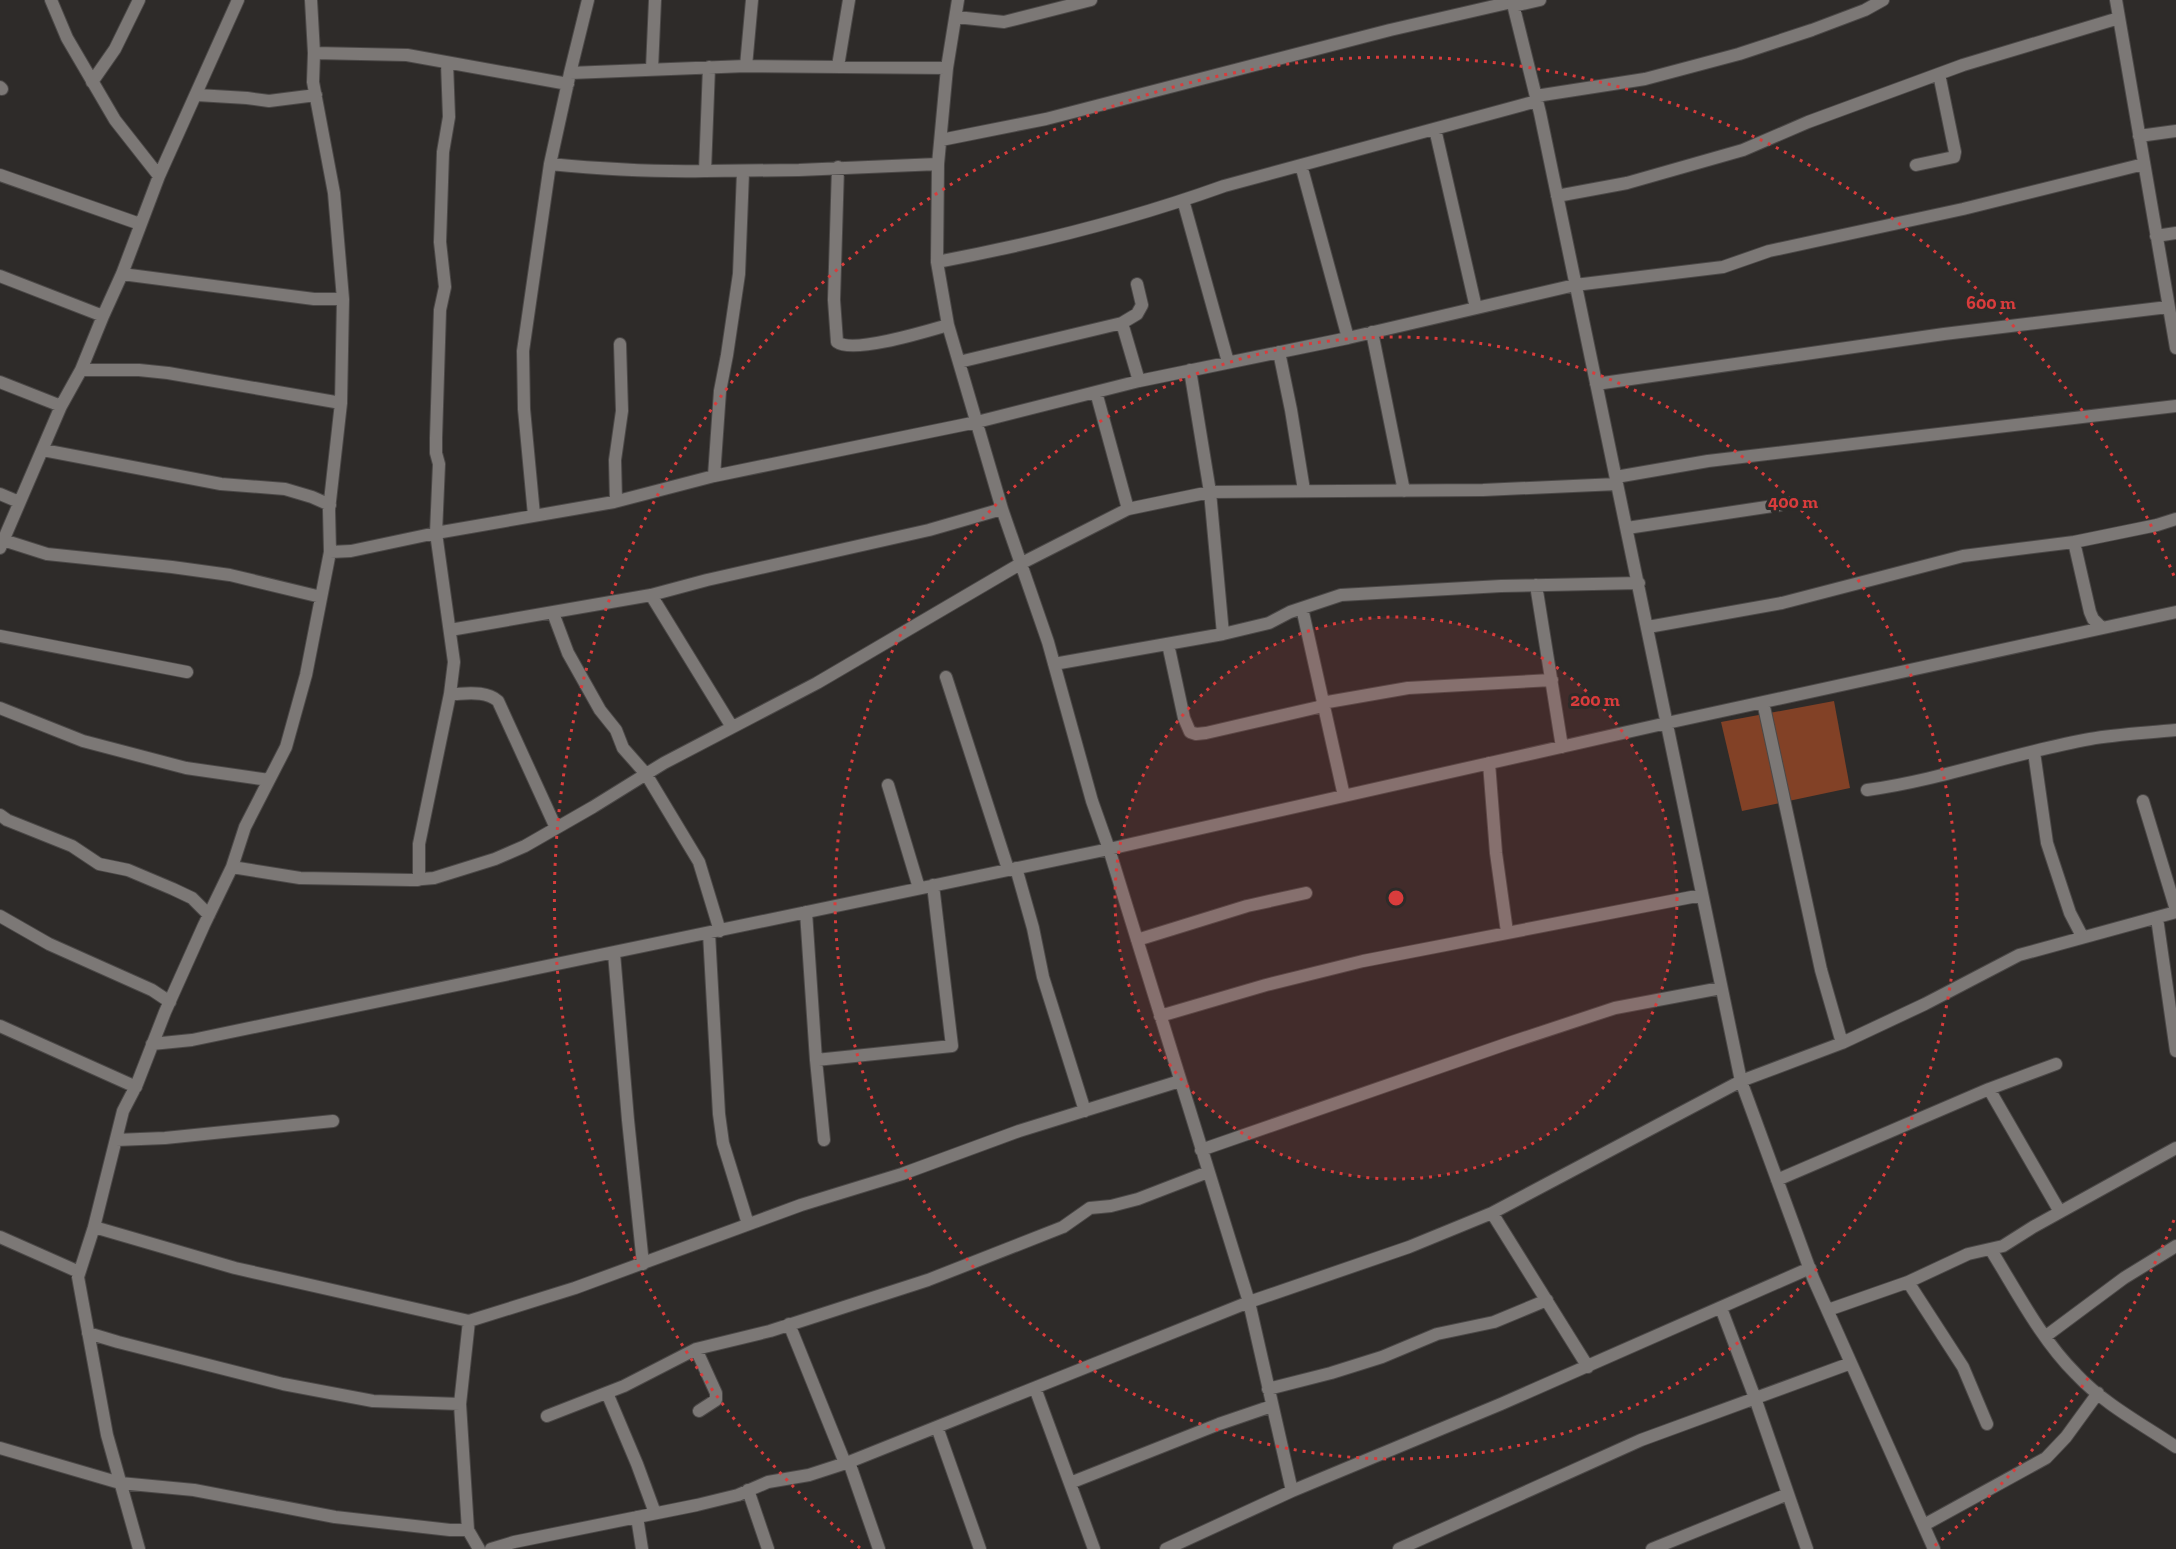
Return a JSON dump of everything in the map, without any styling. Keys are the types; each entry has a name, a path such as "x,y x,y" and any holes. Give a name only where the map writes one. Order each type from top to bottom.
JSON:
{"street":[{"path":"51,0 67,38 115,120 159,176"},
{"path":"92,82 115,49 139,0"},
{"path":"238,0 159,176 122,274 81,370 61,406 2,544 47,554 172,567 230,576 321,597"},
{"path":"140,1549 107,1435 78,1277 94,1227 123,1111 136,1087 170,1002 232,867 245,827 286,747 306,675 330,552 330,506 341,404 343,299 334,193 313,82 311,0"},
{"path":"534,515 524,409 523,351 550,164 588,0"},
{"path":"652,69 655,0"},
{"path":"746,66 752,0"},
{"path":"838,66 849,0"},
{"path":"958,0 947,68 938,164 937,262 948,325 1002,509 1054,664 1092,801 1109,849 1249,1302 1292,1491"},
{"path":"956,17 1004,22 1091,0"},
{"path":"941,140 1046,119 1368,36 1512,3 1540,0"},
{"path":"937,262 1046,238 1536,99 1645,80 1739,54 1812,30 1864,10 1882,0"},
{"path":"2116,0 2176,348"},
{"path":"1512,3 1557,196 1741,1081 1810,1268 1934,1549"},
{"path":"1557,196 1627,183 1743,150 1808,122 1939,74 2119,18"},
{"path":"314,52 407,55 447,63 569,78 652,69 746,66 947,68"},
{"path":"419,880 420,844 450,694 454,662 436,533 440,464 436,453 436,438 440,310 445,287 440,242 443,152 449,117 447,63"},
{"path":"705,171 709,67"},
{"path":"1916,165 1954,157 1955,152 1939,74"},
{"path":"197,95 269,101 316,95"},
{"path":"1435,129 1476,308"},
{"path":"2139,136 2176,131"},
{"path":"550,164 611,170 743,172 938,164"},
{"path":"330,552 351,551 436,533 616,501 714,476 977,422 1139,381 1348,338 1575,285 1723,267 1769,251 1963,209 2144,164"},
{"path":"1301,165 1348,338"},
{"path":"838,167 834,300 837,342 844,346 856,345 888,340 948,325"},
{"path":"714,476 720,391 728,355 739,274 743,172"},
{"path":"0,175 140,224"},
{"path":"1183,200 1228,362"},
{"path":"2156,236 2176,233"},
{"path":"122,274 314,299 343,299"},
{"path":"0,276 103,316"},
{"path":"959,362 1122,323 1137,314 1142,305 1137,284"},
{"path":"1596,384 1944,334 2168,307"},
{"path":"1122,323 1139,381"},
{"path":"1372,332 1404,491"},
{"path":"616,501 615,460 622,411 620,344"},
{"path":"1279,352 1304,490"},
{"path":"81,370 168,373 341,404"},
{"path":"1190,370 1210,492 1223,634"},
{"path":"0,382 61,406"},
{"path":"1096,392 1128,509"},
{"path":"232,867 300,878 419,880 434,878 495,859 525,846 646,774 817,683 1020,564 1128,509 1210,492 1483,490 1617,480 1708,461 2176,406"},
{"path":"43,450 221,484 285,489 312,497 330,506"},
{"path":"0,494 19,502"},
{"path":"1627,528 1780,505"},
{"path":"450,630 553,614 651,595 707,580 929,530 1002,509"},
{"path":"1648,627 1782,603 1963,556 2074,542 2176,519"},
{"path":"2074,542 2090,612 2093,620 2102,628"},
{"path":"1054,664 1168,645 1269,623 1302,608 1341,595 1536,585 1639,583"},
{"path":"1536,585 1562,747"},
{"path":"651,595 732,727"},
{"path":"1302,608 1344,796"},
{"path":"152,1044 192,1040 1109,849 1667,723 2176,612"},
{"path":"553,614 568,653 600,710 616,730 623,748 646,774 699,861 714,932 720,1124 723,1143 748,1224"},
{"path":"0,636 187,672"},
{"path":"1168,645 1184,718 1190,732 1196,734 1323,704 1408,688 1551,680"},
{"path":"946,677 1033,928 1043,977 1085,1111"},
{"path":"450,694 484,694 498,701 556,828"},
{"path":"1763,702 1821,970 1842,1043"},
{"path":"0,708 94,744 186,768 269,780"},
{"path":"1867,790 1904,785 2090,739 2176,730"},
{"path":"2034,752 2047,843 2070,913 2082,936"},
{"path":"1489,763 1496,853 1507,932"},
{"path":"888,784 919,888"},
{"path":"491,1549 514,1542 697,1505 768,1482 809,1475 847,1463 1249,1302 1409,1247 1492,1213 1741,1081 1842,1043 1925,1004 2019,955 2176,911 2144,801"},
{"path":"0,815 7,820 72,846 99,864 128,870 192,898 209,915"},
{"path":"816,1060 952,1046 933,885"},
{"path":"1137,940 1247,906 1306,893"},
{"path":"1160,1016 1266,985 1352,964 1702,895"},
{"path":"806,912 824,1140"},
{"path":"0,916 49,944 152,990 170,1002"},
{"path":"2157,918 2176,1051"},
{"path":"614,953 643,1264"},
{"path":"1201,1150 1615,1008 1721,988"},
{"path":"0,1026 136,1087"},
{"path":"1777,1180 1989,1089 2056,1064"},
{"path":"94,1227 234,1268 469,1321 575,1288 748,1224 902,1174 1019,1131 1180,1082"},
{"path":"1989,1089 2061,1212"},
{"path":"116,1140 165,1138 333,1121"},
{"path":"1828,1310 1908,1282 1968,1254 2003,1246 2176,1148"},
{"path":"548,1416 624,1386 696,1349 789,1324 928,1280 1063,1227 1090,1208 1111,1206 1138,1199 1208,1172"},
{"path":"1492,1213 1588,1367"},
{"path":"0,1237 79,1272"},
{"path":"2046,1336 2124,1278 2176,1246"},
{"path":"1991,1250 2056,1353 2098,1393 2176,1447"},
{"path":"1166,1549 1292,1491 1588,1367 1810,1268"},
{"path":"1908,1282 1963,1367 1987,1424"},
{"path":"1268,1389 1382,1357 1437,1334 1494,1322 1547,1300"},
{"path":"1721,1308 1807,1549"},
{"path":"469,1321 460,1404 468,1530 478,1549"},
{"path":"789,1324 847,1463 879,1549"},
{"path":"88,1333 283,1384 362,1399 460,1404"},
{"path":"696,1349 716,1393 716,1400 699,1411"},
{"path":"1399,1549 1641,1440 1851,1363"},
{"path":"1035,1388 1094,1549"},
{"path":"607,1393 655,1513"},
{"path":"1924,1525 2046,1458 2066,1437 2098,1393"},
{"path":"1070,1482 1219,1424 1272,1406"},
{"path":"937,1427 980,1549"},
{"path":"0,1448 120,1483 194,1490 335,1517 468,1530"},
{"path":"748,1490 768,1549"},
{"path":"1652,1549 1788,1494"},
{"path":"637,1517 642,1549"}],"shaded area":[{"path":"1834,701 1850,788 1742,811 1721,722"}]}
